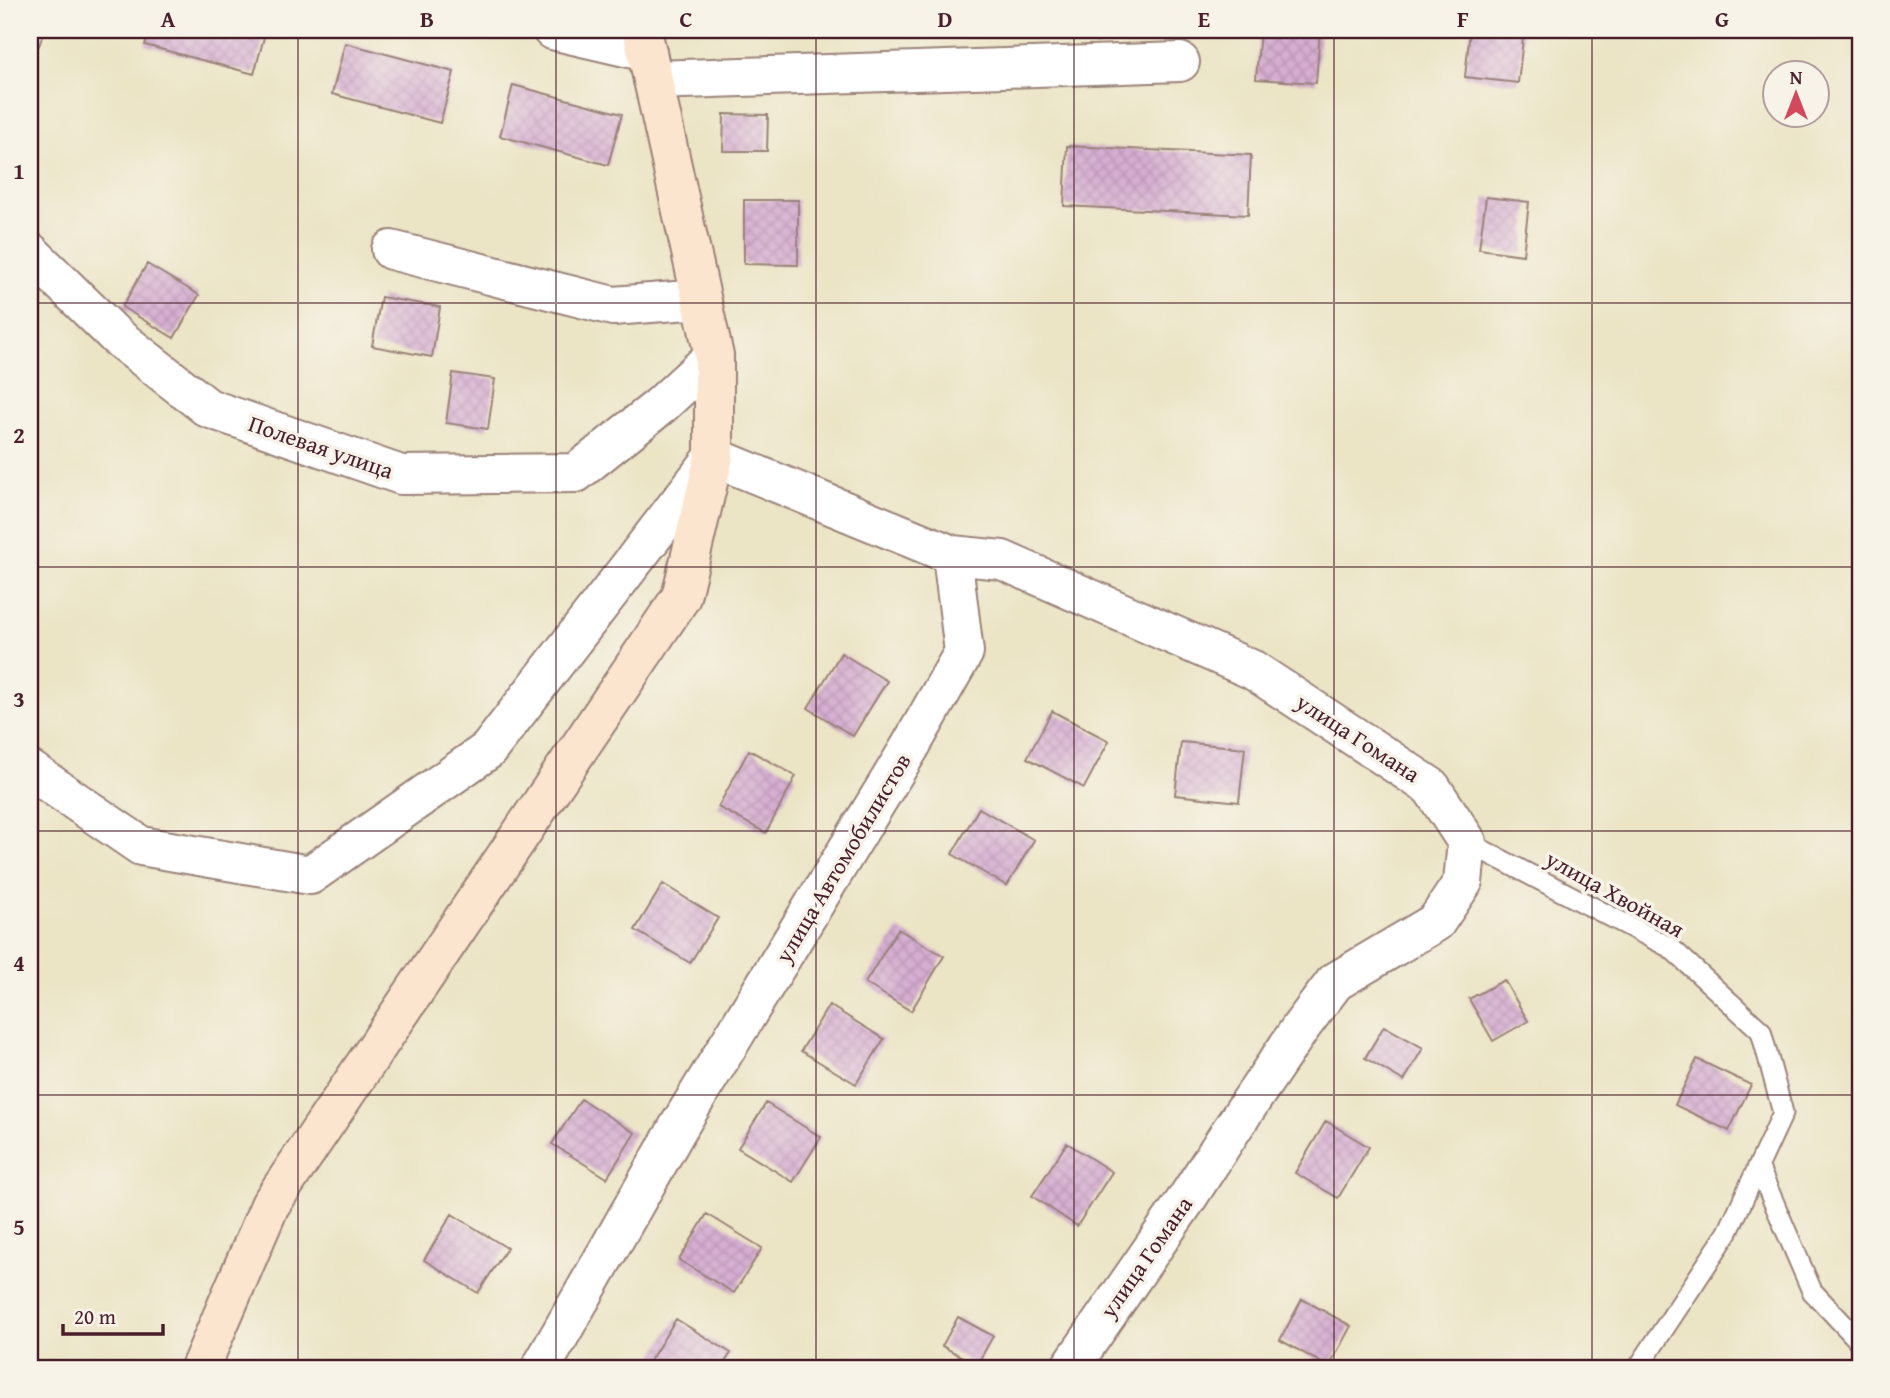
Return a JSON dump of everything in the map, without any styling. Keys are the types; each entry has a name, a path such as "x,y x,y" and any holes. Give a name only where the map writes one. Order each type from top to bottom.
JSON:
{"street":[{"path":"552,30 648,54 1180,62"},
{"path":"200,1368 270,1205 681,597 714,457 714,356 648,54"},
{"path":"391,250 614,306 701,299"},
{"name":"Полевая улица","path":"30,253 116,336 208,408 401,475 576,473 660,406 714,356"},
{"path":"714,457 951,555"},
{"path":"30,770 141,846 310,875 488,750 714,457"},
{"name":"улица Гомана","path":"951,555 1002,560 1253,670 1431,786 1466,842 1463,883 1436,922 1335,982 1301,1027 1070,1368"},
{"name":"улица Автомобилистов","path":"541,1368 679,1126 910,747 964,652 951,555"}],"lane":[{"path":"30,40 33,30"},
{"name":"улица Хвойная","path":"1466,842 1671,948 1761,1031 1783,1113 1728,1233 1638,1368"},
{"path":"1758,1167 1812,1291 1860,1342"}],"building":[{"path":"150,30 266,30 254,74 145,45"},
{"path":"1260,30 1320,30 1316,83 1256,79"},
{"path":"1470,30 1524,30 1518,83 1465,77"},
{"path":"345,43 454,72 440,123 332,94"},
{"path":"513,85 622,114 608,165 500,136"},
{"path":"724,114 768,115 767,151 723,151"},
{"path":"1067,146 1251,155 1248,215 1064,206"},
{"path":"1486,197 1529,202 1523,255 1479,249"},
{"path":"744,200 798,200 798,265 744,264"},
{"path":"147,264 199,295 174,338 122,307"},
{"path":"381,297 440,307 432,357 372,346"},
{"path":"453,373 495,379 488,429 446,423"},
{"path":"841,653 887,681 853,736 808,708"},
{"path":"1052,711 1109,741 1084,788 1027,758"},
{"path":"1181,742 1245,748 1239,802 1175,795"},
{"path":"749,750 796,776 766,833 718,807"},
{"path":"979,808 1034,840 1007,886 952,854"},
{"path":"663,884 718,918 690,963 635,930"},
{"path":"898,929 944,956 911,1011 865,983"},
{"path":"1504,980 1528,1021 1493,1041 1469,999"},
{"path":"829,1005 884,1039 856,1084 801,1051"},
{"path":"1384,1026 1423,1048 1404,1081 1365,1058"},
{"path":"1697,1059 1751,1085 1729,1131 1675,1105"},
{"path":"581,1099 635,1133 607,1178 552,1144"},
{"path":"766,1103 821,1137 793,1182 738,1148"},
{"path":"1326,1121 1369,1147 1338,1198 1295,1173"},
{"path":"1067,1143 1112,1172 1077,1226 1032,1196"},
{"path":"452,1214 507,1248 478,1293 424,1260"},
{"path":"707,1214 762,1248 734,1293 679,1260"},
{"path":"1302,1299 1351,1326 1329,1367 1280,1340"},
{"path":"958,1317 993,1336 977,1365 942,1346"},
{"path":"676,1319 731,1353 721,1368 654,1368 648,1364"}]}
